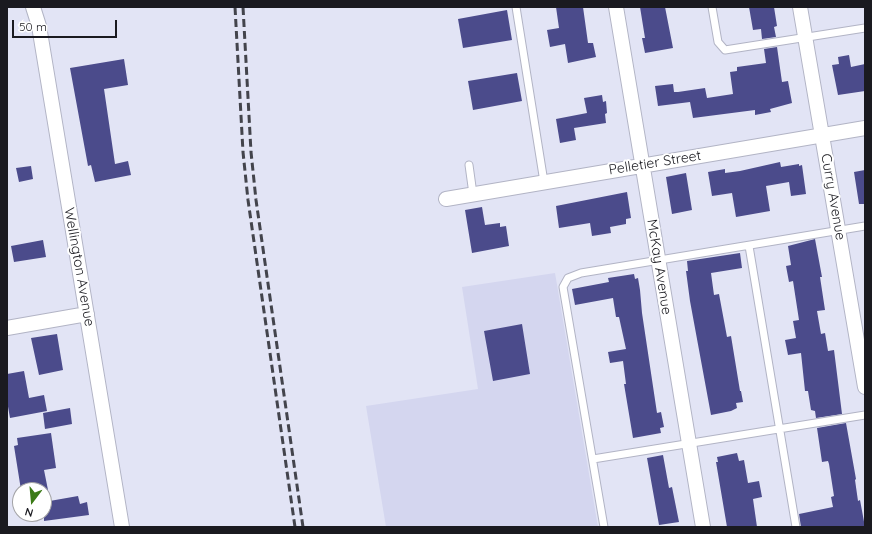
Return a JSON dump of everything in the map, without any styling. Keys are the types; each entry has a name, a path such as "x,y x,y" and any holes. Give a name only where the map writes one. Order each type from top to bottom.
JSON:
{"street":[{"name":"Wellington Avenue","path":"33,7 38,26 122,527"},
{"name":"McKay Avenue","path":"616,7 703,527"},
{"name":"Curry Avenue","path":"800,7 865,387"},
{"name":"Pelletier Street","path":"453,201 473,194 865,128"},
{"path":"7,328 87,314"}],"lane":[{"path":"516,7 544,182"},
{"path":"712,7 718,42 724,50 865,28"},
{"path":"469,165 473,194"},
{"path":"604,527 563,287 568,278 581,273 865,226"},
{"path":"749,246 796,527"},
{"path":"593,459 865,415"}],"shaded area":[{"path":"555,273 598,527 386,527 366,406 478,389 462,287"}],"building":[{"path":"556,7 583,7 588,43 593,43 596,57 568,63 565,44 550,47 547,30 559,28"},
{"path":"640,7 665,7 673,48 645,53 642,38 645,38"},
{"path":"749,7 774,7 777,26 774,27 776,37 762,39 761,29 753,30"},
{"path":"507,10 512,40 463,48 458,19"},
{"path":"777,47 782,82 788,81 792,103 770,109 771,112 755,115 755,110 693,118 690,102 658,106 655,86 673,84 674,92 705,88 707,98 733,94 730,72 737,71 737,67 766,63 764,49"},
{"path":"849,55 851,67 865,64 865,91 838,95 832,65 839,64 838,57"},
{"path":"124,59 128,85 104,89 115,164 128,161 131,175 95,182 91,165 88,166 70,68"},
{"path":"517,73 522,101 473,110 468,81"},
{"path":"602,95 603,102 606,101 606,123 574,128 576,140 560,143 556,119 587,113 584,98"},
{"path":"780,162 781,167 799,164 799,166 802,165 806,194 791,196 789,182 766,186 770,211 736,217 732,193 712,196 708,172 725,169 725,173 740,171"},
{"path":"31,166 33,179 19,182 16,168"},
{"path":"865,170 865,204 859,204 854,172"},
{"path":"686,173 692,210 672,214 666,177"},
{"path":"627,192 631,218 626,219 626,224 610,227 611,233 592,236 590,223 559,228 556,206"},
{"path":"482,207 485,225 500,223 500,227 506,226 509,246 472,253 465,210"},
{"path":"815,239 822,277 820,277 825,310 817,311 821,334 825,333 828,351 834,350 842,414 816,418 815,411 811,410 808,391 805,391 801,353 788,355 785,340 796,338 793,321 799,320 793,281 789,282 786,266 791,265 788,246"},
{"path":"43,240 46,257 14,262 11,246"},
{"path":"740,253 742,268 711,273 714,295 719,294 727,337 731,336 743,402 736,403 737,408 731,411 711,415 690,301 686,271 688,271 687,261"},
{"path":"634,274 635,279 638,278 640,290 657,413 661,412 664,427 660,428 661,433 633,438 624,384 626,384 623,361 610,363 608,352 626,349 619,317 616,317 613,298 575,305 572,289 609,282 608,278"},
{"path":"522,324 530,374 493,381 484,331"},
{"path":"57,334 63,370 39,375 31,338"},
{"path":"24,371 29,398 44,395 47,411 10,418 7,401 7,374"},
{"path":"70,408 72,424 45,429 43,413"},
{"path":"846,423 856,479 858,501 860,500 865,527 801,527 799,514 833,507 831,497 834,496 829,464 828,461 822,462 817,428"},
{"path":"51,433 56,468 44,470 46,482 20,482 14,446 18,445 17,438"},
{"path":"737,453 739,461 744,460 748,483 759,481 762,497 753,499 757,527 727,527 716,462 718,462 717,457"},
{"path":"663,455 669,488 672,487 679,522 659,525 647,458"},
{"path":"78,496 80,504 87,502 89,515 52,520 52,501"}],"railway":[{"path":"235,7 243,152 248,200 295,527"},
{"path":"243,7 251,152 256,200 303,527"}]}
